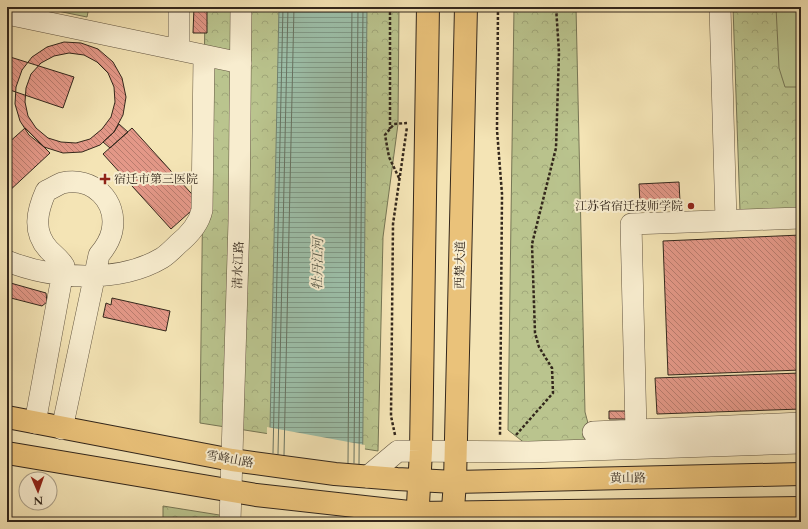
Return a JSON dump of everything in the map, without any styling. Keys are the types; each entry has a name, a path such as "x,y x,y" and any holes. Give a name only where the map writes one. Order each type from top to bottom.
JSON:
{"main road":[{"path":"411,519 421,481 428,7"},
{"name":"西楚大道","path":"452,517 456,452 466,7"},
{"name":"雪峰山路","path":"7,418 257,464 367,477 455,482"},
{"path":"7,453 256,495 368,508 411,519 801,508"},
{"name":"黄山路","path":"455,482 801,474"}],"street":[{"path":"179,7 179,50"},
{"name":"清水江路","path":"230,522 239,221 241,7"},
{"path":"720,7 726,221"},
{"path":"7,14 240,63"},
{"path":"7,261 50,273 94,277 126,272 162,258 183,240 199,221 202,210 204,56"},
{"path":"35,423 64,274 64,266 48,249 39,235 37,220 39,206 46,191 62,183 80,183 101,192 114,215 112,231 108,243 99,255 62,429"},
{"path":"636,430 631,224 801,218"},
{"path":"592,432 801,423"},
{"path":"367,477 398,451 500,452 801,443"}],"path":[{"path":"390,7 390,128"},
{"path":"498,7 496,130 502,194 500,452"},
{"path":"500,452 553,393 552,368 540,347 535,333 532,244 556,148 559,52 556,7"},
{"path":"398,451 391,416 393,224 408,117"},
{"path":"400,179 389,157 385,135 394,124 407,123"}],"green space":[{"path":"38,7 89,7 87,17"},
{"path":"205,7 399,7 398,124 383,237 378,451 200,423"},
{"path":"514,7 576,7 585,412 593,442 526,444 508,430"},
{"path":"733,7 801,7 801,208 740,211"},
{"path":"776,7 801,7 801,87 785,87 779,68"},
{"path":"163,506 263,522 163,522"}],"water":[{"name":"牡丹江河","path":"279,7 367,7 362,522 268,522"}],"pier":[{"path":"267,427 365,445 364,522 266,522"}],"building":[{"path":"194,7 207,7 207,33 193,33"},
{"path":"64,42 81,43 98,49 113,62 122,78 126,97 123,115 114,132 100,145 82,152 63,153 44,147 29,135 20,121 15,104 16,87 22,70 32,57 47,47","holes":["69,53 84,55 97,62 108,73 114,87 115,102 111,117 102,129 90,139 76,143 61,142 48,138 36,128 28,116 25,102 26,88 31,74 41,63 54,56"]},
{"path":"7,56 74,77 63,108 7,89"},
{"path":"119,124 128,132 110,148 103,142 114,132"},
{"path":"25,128 50,153 7,193 7,144"},
{"path":"132,128 200,203 171,229 103,154"},
{"path":"679,182 680,202 640,204 639,184"},
{"path":"801,235 801,370 668,375 663,241"},
{"path":"7,282 46,293 47,302 42,306 7,297"},
{"path":"112,298 170,311 166,331 103,317 106,303 111,305"},
{"path":"801,373 801,409 657,414 655,378"},
{"path":"609,411 627,411 627,419 609,419"}],"place":[{"name":"宿迁市第三医院","path":"105,179"},
{"name":"江苏省宿迁技师学院","path":"691,206"}]}
